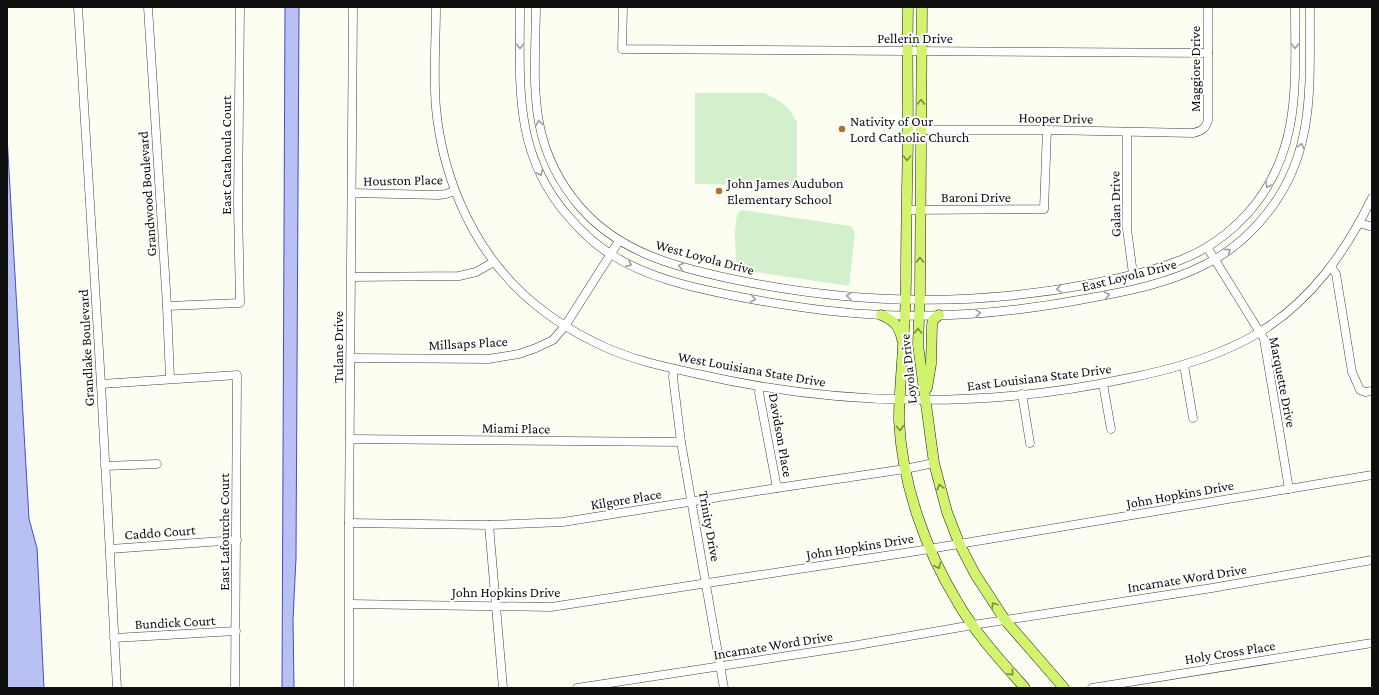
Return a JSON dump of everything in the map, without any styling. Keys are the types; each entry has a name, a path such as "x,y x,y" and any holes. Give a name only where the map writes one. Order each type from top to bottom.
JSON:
{"main road":[{"name":"Loyola Drive","path":"908,7 905,316 899,400 901,446 905,469 917,513 930,549 955,598 973,625 986,644 1024,688"},
{"name":"Loyola Drive","path":"922,7 920,299 918,316 919,359 934,463 947,512 959,543 975,574 1005,620 1064,688"},
{"path":"881,315 890,319 898,326 903,347"},
{"path":"926,400 931,364 932,325 933,320 939,315"}],"street":[{"name":"Grandlake Boulevard","path":"78,7 101,384 117,688"},
{"name":"Grandwood Boulevard","path":"148,7 167,306 170,380"},
{"name":"East Catahoula Court","path":"167,306 240,303 238,206 240,7"},
{"name":"Tulane Drive","path":"349,688 353,7"},
{"name":"West Louisiana State Drive","path":"436,7 436,109 441,142 454,191 472,226 494,262 535,304 565,326 608,348 637,359 674,369 721,380 831,396 899,400"},
{"name":"West Loyola Drive","path":"520,7 520,88 524,126 529,146 539,171 557,202 584,233 610,254 629,265 651,274 715,292 785,305 881,315"},
{"name":"West Loyola Drive","path":"536,7 535,86 536,108 542,140 554,168 574,199 595,222 619,241 634,249 675,265 756,284 846,296 905,299"},
{"name":"Pellerin Drive","path":"623,7 622,49 1208,53"},
{"name":"Maggiore Drive","path":"1204,129 1208,120 1208,7"},
{"name":"East Loyola Drive","path":"905,299 975,298 1016,295 1075,287 1133,274 1180,261 1207,247 1222,237 1248,212 1269,184 1284,152 1294,109 1295,7"},
{"name":"East Loyola Drive","path":"881,315 939,315 1026,308 1109,295 1136,289 1178,276 1205,265 1243,239 1270,210 1281,193 1298,157 1304,135 1309,103 1310,7"},
{"name":"Hooper Drive","path":"908,130 1047,130 1193,133 1204,129"},
{"name":"Baroni Drive","path":"907,210 1044,209 1047,130"},
{"name":"Galan Drive","path":"1128,132 1127,230 1133,274"},
{"name":"Houston Place","path":"352,193 439,195 454,191"},
{"name":"East Louisiana State Drive","path":"899,400 926,400 1022,394 1103,384 1184,365 1224,350 1260,332 1287,312 1311,290 1346,247 1372,198"},
{"path":"1360,223 1372,226"},
{"name":"Millsaps Place","path":"351,358 471,359 519,354 536,348 553,340 565,326 619,241"},
{"name":"Marquette Drive","path":"1207,247 1264,339 1289,489"},
{"path":"352,277 459,276 476,272 494,262"},
{"path":"1331,267 1336,274 1352,372 1360,390 1365,392 1372,391"},
{"path":"1184,365 1193,418"},
{"name":"Trinity Drive","path":"674,369 673,377 681,442 724,688"},
{"name":"East Lafourche Court","path":"170,380 237,375 236,688"},
{"path":"101,384 170,380"},
{"path":"1103,384 1111,429"},
{"name":"Davidson Place","path":"760,386 759,393 777,488"},
{"path":"1022,394 1030,444"},
{"name":"Miami Place","path":"350,439 681,442"},
{"name":"Kilgore Place","path":"349,523 488,525 563,522 905,469 934,463"},
{"path":"105,466 157,464"},
{"name":"John Hopkins Drive","path":"350,604 552,607 930,549 1372,475"},
{"path":"488,525 503,688"},
{"name":"Caddo Court","path":"110,549 237,540"},
{"name":"Incarnate Word Drive","path":"577,688 852,646 973,625 1212,588 1372,560"},
{"name":"Bundick Court","path":"114,638 236,632"},
{"name":"Holy Cross Place","path":"1092,688 1372,643"}],"green space":[{"path":"695,93 765,93 781,102 789,109 797,122 797,185 695,184"},
{"path":"742,210 851,226 855,232 849,286 736,269 735,232 737,214"}],"water":[{"path":"285,7 299,7 296,558 293,620 294,688 282,688"},
{"path":"7,136 29,519 37,548 44,688 7,688"}],"place":[{"name":"Nativity of Our Lord Catholic Church","path":"842,129"},
{"name":"John James Audubon Elementary School","path":"719,191"}]}
